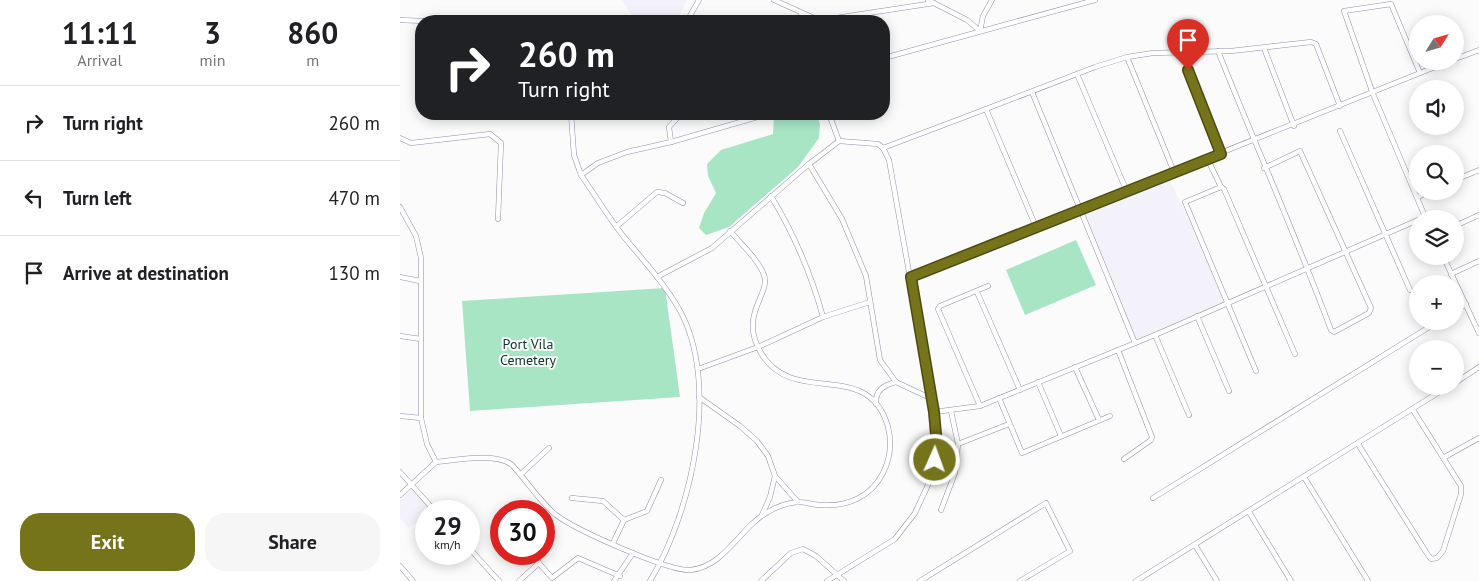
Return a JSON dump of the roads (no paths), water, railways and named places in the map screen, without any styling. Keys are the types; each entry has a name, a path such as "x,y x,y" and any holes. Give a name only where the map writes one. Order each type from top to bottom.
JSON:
{"street":[{"path":"690,15 699,0"},
{"path":"774,0 806,15"},
{"path":"928,0 967,20 980,31"},
{"path":"980,31 983,16 992,0"},
{"path":"890,56 1095,0"},
{"path":"856,15 934,3"},
{"path":"1409,176 1373,94 1344,11 1391,4 1420,73"},
{"path":"400,20 415,21"},
{"path":"883,148 1077,74 1127,57 1264,48 1314,42 1340,106"},
{"path":"1264,48 1294,126"},
{"path":"1464,56 1479,50"},
{"path":"1218,51 1264,168 1307,268 1330,330 1334,332 1371,311 1300,151 1264,168"},
{"path":"1182,53 1221,154"},
{"path":"1127,57 1174,172"},
{"path":"911,277 1294,126 1428,70"},
{"path":"1077,74 1127,192"},
{"path":"1032,92 1135,343"},
{"path":"986,109 1036,227"},
{"path":"571,120 574,155 580,175 617,226 658,277 680,310 698,369 699,397 691,477 683,512 660,565 650,581"},
{"path":"671,142 670,127 676,120"},
{"path":"580,175 598,163 627,152 671,142 747,120"},
{"path":"831,120 839,141"},
{"path":"1340,131 1409,288"},
{"path":"400,138 406,143 490,134 496,138 501,143 498,219"},
{"path":"658,277 712,248 808,164 839,141 869,142 883,148 889,160 911,277 930,398 934,412 937,446 933,474 915,514 895,539 827,581"},
{"path":"1208,160 1221,187 1224,189 1295,354"},
{"path":"808,164 842,219 866,276 880,360 896,382 930,398"},
{"path":"1464,176 1479,170"},
{"path":"1221,187 1185,202 1229,302 1256,371"},
{"path":"617,226 657,192 665,193 683,203"},
{"path":"771,196 800,249 814,285 822,317"},
{"path":"400,207 416,236 421,258 421,418 427,444 436,462"},
{"path":"1464,222 1479,215"},
{"path":"934,412 980,406 1155,335 1409,224"},
{"path":"400,495 436,462 500,459 509,462 558,516 660,565 691,570 710,562 730,547 761,516 783,505 798,502 825,506 844,504 863,496 879,481 889,458 890,438 886,420 876,404 856,390 839,384 794,381 772,367 758,347 753,334 752,324 764,285 764,275 730,231"},
{"path":"1451,274 1479,261"},
{"path":"1447,265 1479,333"},
{"path":"400,277 420,281"},
{"path":"980,406 938,310 940,306 988,286"},
{"path":"977,292 1020,390"},
{"path":"698,369 758,347 822,317 870,302"},
{"path":"1197,316 1229,391"},
{"path":"1153,498 1424,330"},
{"path":"1155,335 1189,416"},
{"path":"400,336 421,339"},
{"path":"1118,350 1152,436 1151,440 1124,459"},
{"path":"1075,367 1099,420"},
{"path":"1464,377 1479,367"},
{"path":"876,404 875,397 880,390 896,382"},
{"path":"1038,382 1061,436"},
{"path":"1136,581 1435,395"},
{"path":"699,397 740,426 757,441 768,456 775,476 798,502"},
{"path":"998,398 1022,453 1110,416"},
{"path":"1358,444 1431,559 1437,558 1443,551 1461,494 1461,486 1412,410"},
{"path":"942,510 955,472 958,444 951,411"},
{"path":"400,416 421,418"},
{"path":"958,444 1009,424"},
{"path":"1443,458 1479,438"},
{"path":"521,474 549,448"},
{"path":"400,472 425,500"},
{"path":"761,516 770,497 775,476"},
{"path":"1304,477 1368,581"},
{"path":"613,543 624,520 647,511 661,480"},
{"path":"572,498 603,501 624,520"},
{"path":"920,581 1046,503 1070,551 1020,581"},
{"path":"1249,512 1291,581"},
{"path":"1195,545 1217,581"},
{"path":"761,581 791,553 802,549 810,551 839,574 844,581"},
{"path":"614,581 620,576 633,553"},
{"path":"541,565 552,578 578,558 620,576"},
{"path":"480,560 499,581"},
{"path":"519,581 537,565"},
{"path":"400,566 413,581"}],"park label":[{"name":"Port Vila Cemetery","path":"528,352"}]}
